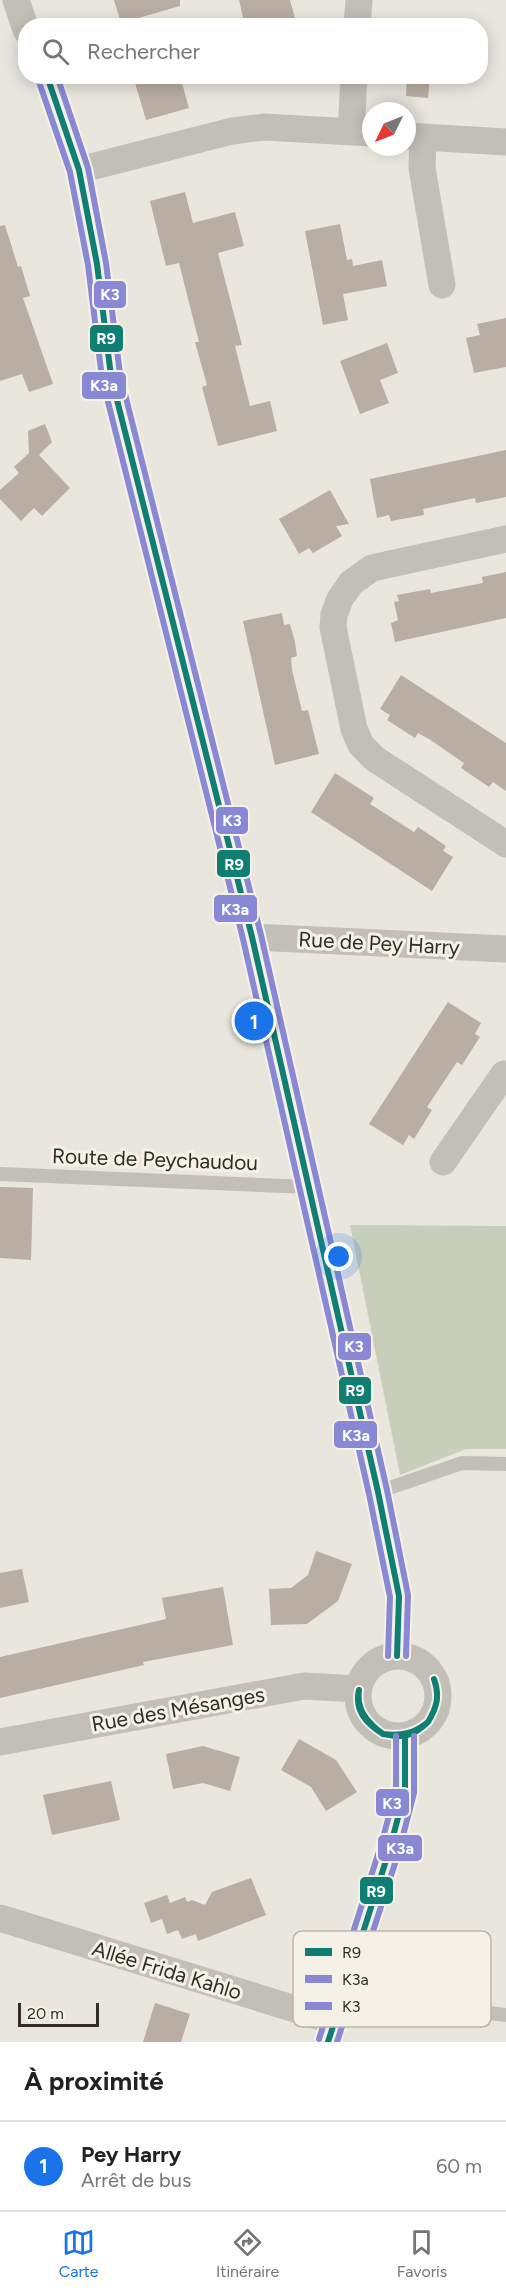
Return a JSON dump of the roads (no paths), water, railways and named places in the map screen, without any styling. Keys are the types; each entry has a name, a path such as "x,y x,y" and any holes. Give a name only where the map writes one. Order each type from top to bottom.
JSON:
{"street":[{"path":"16,0 22,18"},
{"path":"358,18 359,0"},
{"path":"50,84 79,170 97,264 111,376 252,937 378,1492 399,1596 397,1656"},
{"path":"79,170 232,131 264,127 361,133 355,84"},
{"path":"416,136 506,142"},
{"path":"416,141 442,285"},
{"path":"506,539 372,568 351,583 340,599 334,615 333,627 354,729 360,745 375,759 506,844"},
{"name":"Rue de Pey Harry","path":"252,937 506,949"},
{"path":"443,1162 496,1101 504,1074"},
{"path":"397,1656 410,1658 422,1664 431,1674 437,1686 438,1699 435,1712 428,1724 417,1732 393,1737 373,1729 360,1711 357,1689 361,1679 375,1662 386,1657 397,1656"},
{"name":"Rue des Mésanges","path":"0,1742 304,1686 357,1689"},
{"path":"363,1931 390,1848 405,1791 405,1736"},
{"name":"Allée Frida Kahlo","path":"0,1918 293,2018"}],"lane":[{"name":"Route de Peychaudou","path":"0,1174 309,1187"},
{"path":"378,1492 462,1463 506,1464"},
{"path":"491,2013 506,2015"}],"place":[{"name":"Pey Harry","path":"254,1021"}]}
